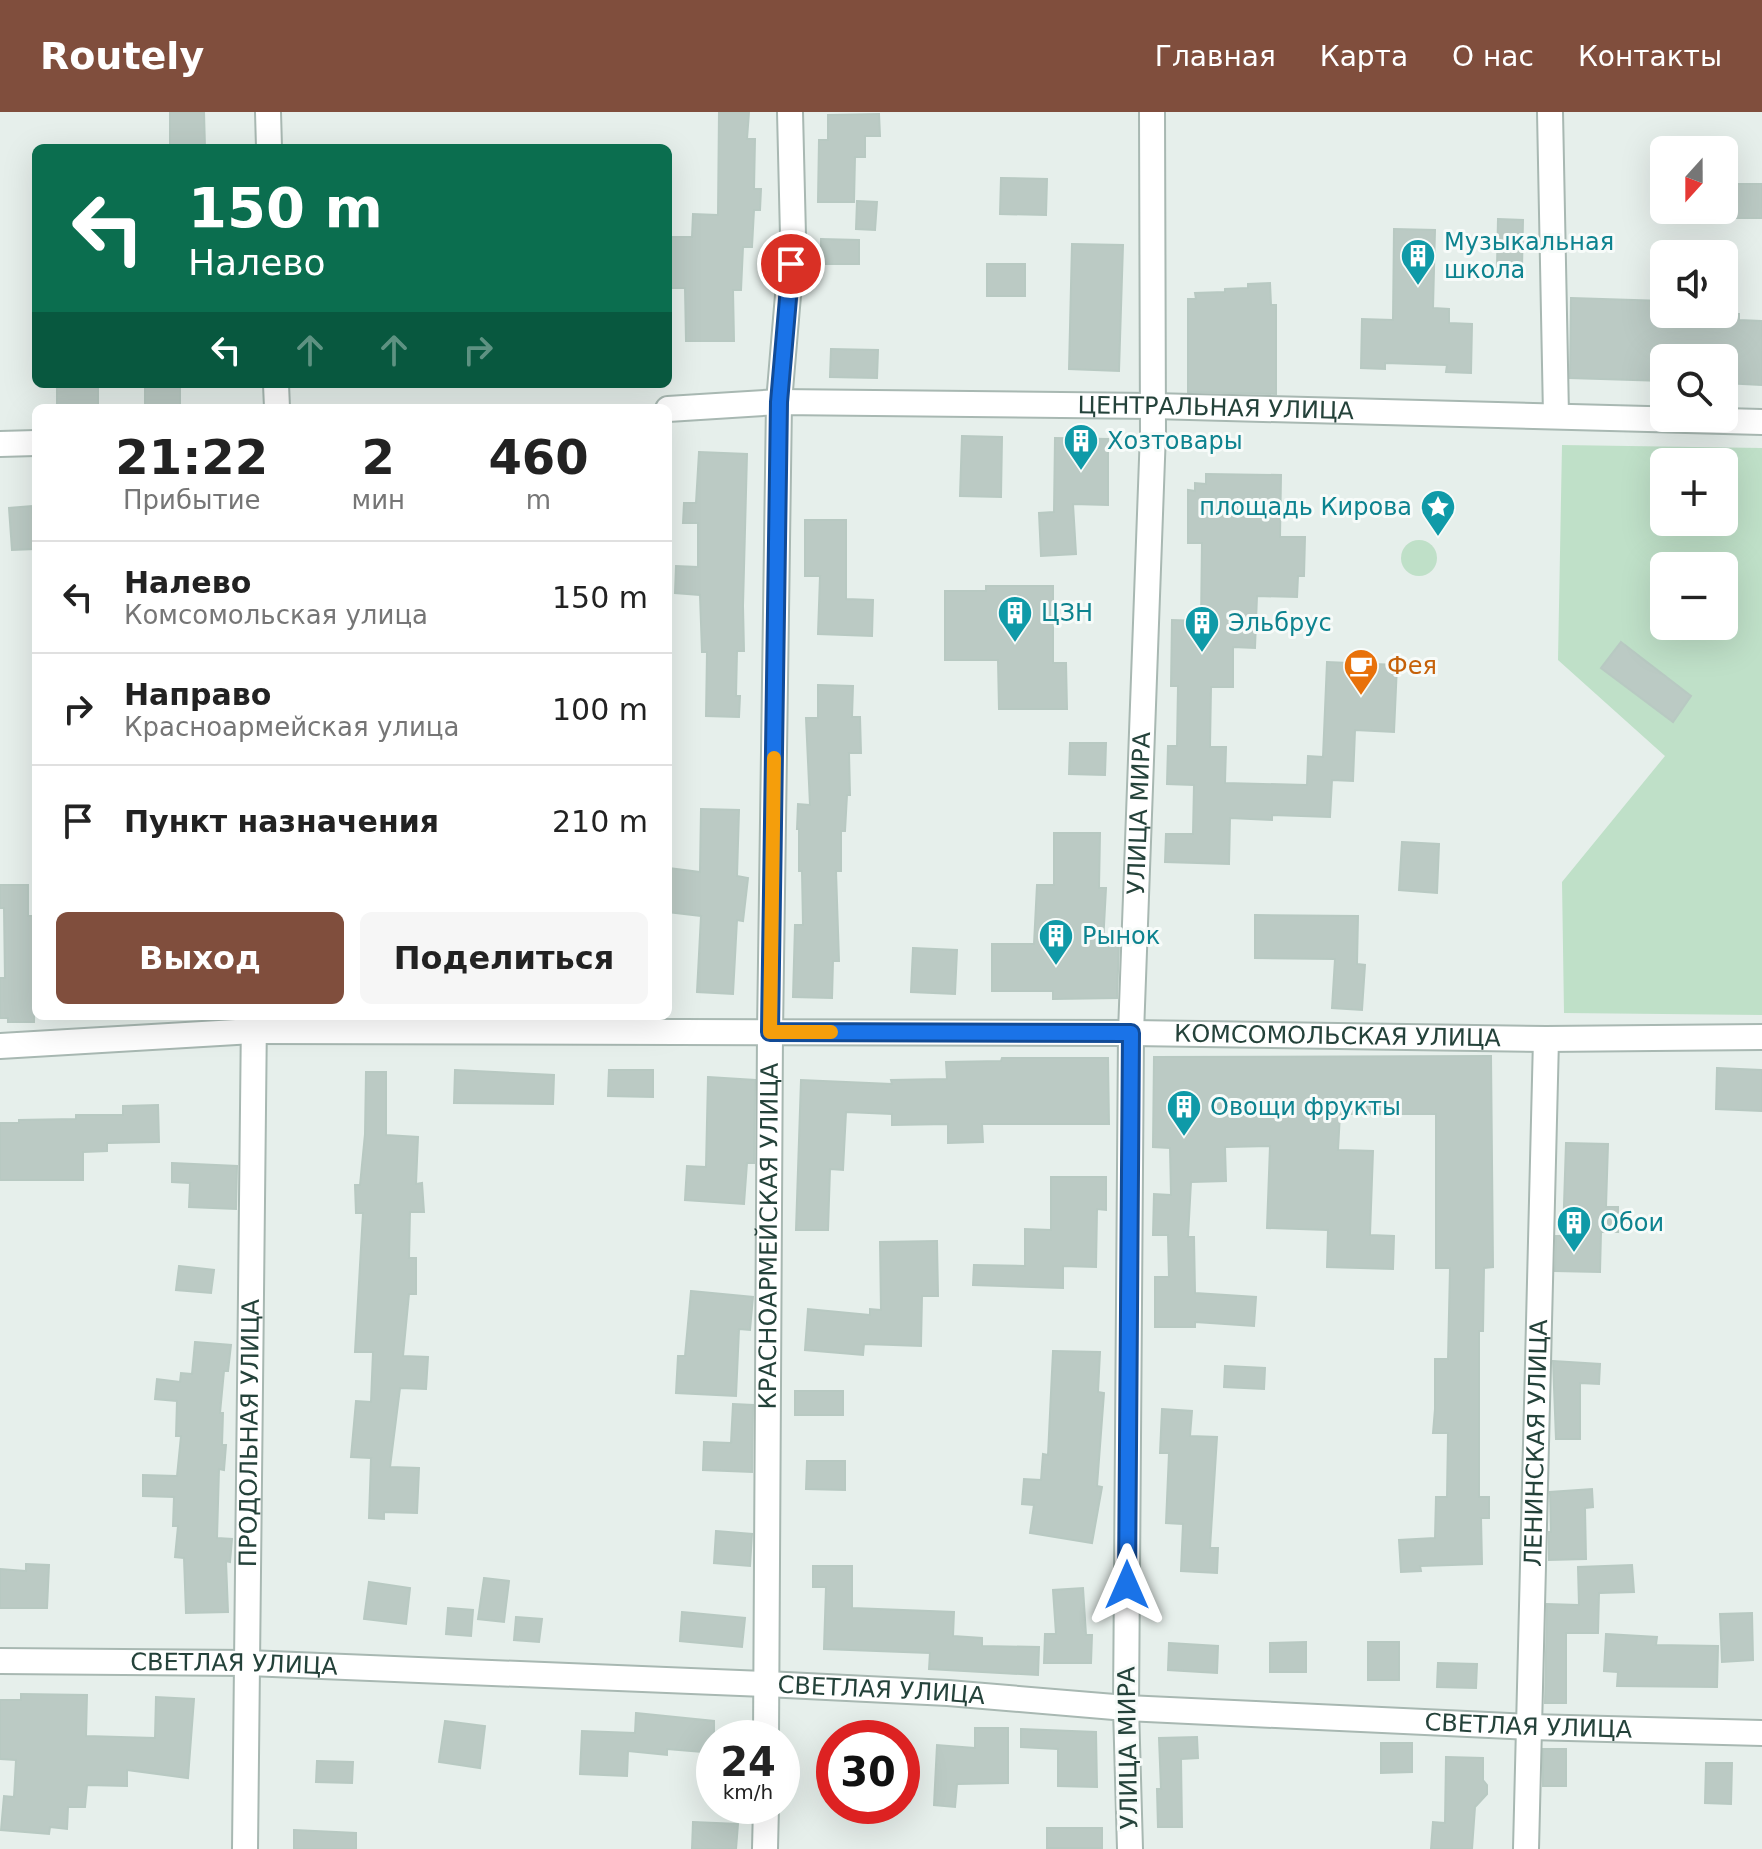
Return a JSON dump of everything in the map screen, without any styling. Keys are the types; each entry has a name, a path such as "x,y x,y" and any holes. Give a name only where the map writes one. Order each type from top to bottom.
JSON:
{"street":[{"path":"268,112 269,144"},
{"name":"КРАСНОАРМЕЙСКАЯ УЛИЦА","path":"766,1720 770,1032 779,402 793,236 790,112"},
{"name":"УЛИЦА МИРА","path":"1130,1849 1126,1708 1131,1033 1153,406 1152,112"},
{"path":"1550,112 1556,415"},
{"name":"ЦЕНТРАЛЬНАЯ УЛИЦА","path":"672,409 779,402 1153,406 1762,422"},
{"path":"0,444 32,443"},
{"name":"КОМСОМОЛЬСКАЯ УЛИЦА","path":"0,1046 254,1023 770,1032 1546,1039 1762,1037"},
{"name":"ПРОДОЛЬНАЯ УЛИЦА","path":"245,1849 254,1023"},
{"name":"ЛЕНИНСКАЯ УЛИЦА","path":"1526,1849 1546,1039"},
{"name":"СВЕТЛАЯ УЛИЦА","path":"0,1661 247,1663 766,1684 948,1693 1126,1708 1530,1727 1762,1733"},
{"path":"765,1849 766,1824"}],"green space":[{"path":"1562,445 1762,448 1762,1015 1564,1013 1562,882 1665,756 1558,660"},
{"path":"1419,540 1432,545 1437,558 1432,571 1419,576 1406,571 1401,558 1406,545"}],"building":[{"path":"170,112 204,112 205,144 170,144"},
{"path":"719,112 749,112 747,139 755,139 754,189 761,189 760,210 754,210 752,247 743,247 741,290 733,290 734,341 686,341 685,288 672,288 672,237 692,237 693,214 718,215"},
{"path":"879,114 880,136 865,136 865,157 855,157 854,202 818,202 819,140 828,140 828,115"},
{"path":"1001,178 1047,179 1046,215 1000,214"},
{"path":"1738,184 1762,184 1762,218 1738,218"},
{"path":"857,201 877,202 875,230 856,229"},
{"path":"1498,219 1523,220 1522,268 1497,267"},
{"name":"Музыкальная школа","path":"1394,229 1435,230 1433,308 1449,309 1449,323 1472,324 1471,373 1446,372 1447,365 1385,363 1385,369 1361,368 1362,319 1393,320"},
{"path":"821,239 859,240 859,264 821,264"},
{"path":"1072,244 1123,245 1119,371 1069,369"},
{"path":"987,264 1025,264 1025,296 987,296"},
{"path":"1270,283 1271,305 1276,305 1276,394 1188,392 1188,299 1196,299 1195,293 1225,292 1225,289 1248,288 1248,284"},
{"path":"1571,298 1650,301 1650,328 1738,328 1738,314 1739,320 1762,321 1762,385 1738,384 1738,344 1650,344 1650,381 1570,378"},
{"path":"831,349 878,350 877,378 830,377"},
{"path":"57,388 98,388 98,404 57,404"},
{"path":"145,388 180,388 180,404 145,404"},
{"path":"962,436 1002,437 1001,497 960,496"},
{"name":"Хозтовары","path":"1055,438 1108,439 1108,505 1073,504 1076,554 1041,556 1039,513 1054,512"},
{"path":"699,452 747,454 744,651 737,651 739,717 706,716 707,652 702,652 700,595 675,593 676,566 698,567 698,523 683,523 684,503 696,503"},
{"path":"1206,474 1281,475 1280,537 1305,537 1304,576 1298,576 1297,597 1257,596 1255,648 1233,647 1233,687 1211,687 1210,747 1226,747 1225,783 1307,785 1308,756 1323,757 1327,662 1397,665 1394,732 1355,730 1353,781 1332,780 1330,817 1272,815 1272,820 1230,818 1229,864 1165,862 1166,834 1193,834 1194,785 1167,784 1168,746 1177,746 1178,686 1171,686 1172,620 1201,621 1202,543 1188,543 1188,490 1195,491 1195,483 1206,484"},
{"path":"32,506 32,549 12,550 9,508"},
{"path":"805,520 846,520 846,599 873,600 872,636 818,634 820,576 805,576"},
{"name":"ЦЗН","path":"986,586 1053,586 1053,663 1066,663 1067,709 999,709 998,660 945,660 945,591 986,591"},
{"path":"1621,642 1691,696 1673,722 1601,668"},
{"path":"818,685 853,686 852,717 860,717 861,753 849,753 850,795 847,795 845,831 841,831 841,871 836,871 839,961 833,961 832,998 793,997 795,925 803,925 798,804 810,805 806,718 818,718"},
{"path":"1070,743 1106,743 1105,775 1069,774"},
{"path":"701,809 739,810 737,876 748,878 743,921 737,920 733,994 697,992 701,916 672,912 672,868 700,872"},
{"path":"1054,833 1100,833 1099,888 1106,888 1103,944 1119,944 1117,998 1053,999 1053,991 992,991 992,944 1034,944 1037,885 1054,885"},
{"path":"1402,842 1439,844 1437,893 1399,890"},
{"path":"0,885 28,885 28,916 32,916 34,1022 8,1022 8,1018 0,1018 0,978 5,978 4,908 0,908"},
{"path":"1255,915 1358,916 1357,964 1365,965 1362,1010 1332,1008 1335,959 1255,958"},
{"path":"913,948 957,950 955,994 911,992"},
{"path":"1491,1056 1493,1267 1484,1268 1483,1331 1479,1331 1479,1497 1489,1497 1489,1518 1481,1518 1482,1564 1420,1566 1421,1571 1401,1572 1399,1540 1435,1538 1436,1497 1447,1497 1448,1433 1433,1433 1435,1359 1448,1359 1450,1268 1436,1268 1436,1114 1340,1114 1338,1150 1373,1151 1370,1235 1394,1236 1393,1269 1327,1267 1328,1230 1267,1228 1270,1146 1225,1147 1226,1181 1191,1182 1188,1237 1194,1237 1195,1293 1256,1297 1254,1326 1195,1322 1195,1327 1155,1327 1155,1277 1169,1277 1168,1235 1153,1235 1154,1194 1171,1195 1170,1148 1153,1147 1154,1057"},
{"path":"1002,1058 1108,1058 1109,1124 982,1124 983,1142 948,1143 948,1124 892,1125 892,1114 846,1112 843,1170 830,1169 828,1230 796,1230 801,1080 892,1084 891,1080 947,1079 946,1062 1001,1061"},
{"path":"1717,1068 1762,1070 1762,1111 1716,1109"},
{"path":"455,1070 554,1075 553,1104 454,1103"},
{"path":"609,1070 653,1070 653,1097 608,1096"},
{"path":"366,1072 386,1072 386,1135 418,1137 416,1184 422,1183 424,1212 410,1212 409,1258 416,1258 416,1294 409,1294 403,1356 428,1357 426,1389 400,1388 390,1467 419,1468 417,1513 384,1512 384,1519 369,1518 371,1458 351,1457 356,1401 371,1402 373,1352 355,1352 363,1213 356,1213 355,1185 360,1185 365,1134"},
{"path":"708,1077 755,1080 754,1163 747,1163 744,1204 685,1200 687,1166 706,1167"},
{"path":"158,1105 159,1142 107,1143 107,1151 83,1152 83,1180 0,1180 0,1123 76,1119 76,1115 123,1115 123,1106"},
{"path":"1566,1143 1608,1144 1606,1207 1618,1207 1618,1232 1601,1232 1600,1272 1555,1271 1556,1236 1563,1236"},
{"path":"172,1163 237,1166 236,1209 189,1207 190,1183 172,1182"},
{"path":"1051,1177 1106,1177 1106,1210 1097,1209 1096,1267 1063,1266 1063,1288 973,1285 974,1265 1025,1266 1025,1229 1051,1230"},
{"path":"937,1241 938,1296 922,1296 921,1346 864,1344 863,1355 805,1350 808,1309 870,1315 870,1309 881,1310 880,1242"},
{"path":"179,1266 214,1270 211,1293 176,1290"},
{"path":"691,1291 753,1297 750,1330 739,1329 736,1396 676,1393 678,1356 685,1356"},
{"path":"195,1342 231,1345 228,1371 224,1371 220,1413 223,1413 222,1445 226,1445 224,1470 219,1469 217,1538 232,1539 230,1562 226,1561 228,1612 186,1613 184,1558 175,1557 178,1526 173,1526 174,1497 143,1496 143,1475 177,1476 181,1436 176,1436 177,1401 155,1399 157,1379 180,1382 181,1373 192,1374"},
{"path":"1053,1351 1100,1352 1098,1392 1104,1393 1097,1486 1102,1487 1092,1543 1030,1533 1034,1505 1022,1504 1024,1479 1041,1480 1043,1454 1048,1455"},
{"path":"1553,1361 1600,1364 1599,1384 1580,1383 1580,1439 1556,1439"},
{"path":"1225,1366 1265,1368 1264,1389 1224,1387"},
{"path":"795,1391 843,1391 843,1415 795,1415"},
{"path":"733,1404 753,1405 752,1472 703,1470 704,1442 731,1443"},
{"path":"1162,1409 1192,1411 1190,1436 1217,1437 1210,1548 1218,1548 1217,1573 1181,1571 1183,1524 1166,1523 1169,1453 1160,1453"},
{"path":"807,1461 845,1461 845,1490 806,1489"},
{"path":"1592,1489 1593,1507 1585,1508 1586,1559 1549,1560 1550,1492"},
{"path":"716,1531 752,1534 750,1566 714,1563"},
{"path":"26,1564 49,1565 47,1608 0,1608 0,1569 26,1571"},
{"path":"1632,1565 1634,1592 1599,1593 1598,1633 1566,1633 1566,1703 1545,1703 1547,1604 1579,1605 1578,1567"},
{"path":"813,1566 852,1566 852,1608 954,1612 953,1636 982,1638 982,1646 1039,1647 1038,1675 929,1669 930,1653 824,1649 826,1587 813,1587"},
{"path":"484,1578 509,1581 504,1622 478,1619"},
{"path":"369,1582 410,1588 406,1624 364,1619"},
{"path":"1083,1588 1086,1635 1092,1635 1091,1663 1044,1663 1045,1634 1056,1634 1053,1590"},
{"path":"448,1608 473,1610 471,1636 446,1634"},
{"path":"682,1612 745,1618 742,1647 680,1641"},
{"path":"1752,1613 1753,1660 1722,1662 1720,1614"},
{"path":"516,1617 542,1619 539,1642 514,1640"},
{"path":"1606,1634 1657,1637 1656,1645 1718,1646 1717,1687 1617,1686 1618,1672 1604,1671"},
{"path":"1306,1642 1306,1672 1270,1672 1270,1643"},
{"path":"1368,1642 1399,1642 1399,1680 1368,1680"},
{"path":"1169,1643 1218,1646 1217,1673 1168,1670"},
{"path":"1438,1663 1477,1664 1476,1688 1437,1687"},
{"path":"21,1694 87,1695 86,1736 155,1738 156,1697 194,1699 188,1778 127,1770 127,1786 87,1785 85,1807 68,1807 67,1829 50,1827 49,1834 1,1830 4,1796 14,1797 16,1760 0,1759 0,1700 21,1700"},
{"path":"636,1713 704,1720 696,1720 696,1751 667,1749 667,1755 628,1751 627,1776 580,1774 582,1731 635,1733"},
{"path":"445,1721 485,1726 480,1768 439,1762"},
{"path":"975,1728 1008,1728 1008,1783 957,1784 955,1807 934,1805 937,1745 975,1748"},
{"path":"1021,1729 1096,1732 1097,1787 1058,1786 1058,1749 1021,1747"},
{"path":"1197,1737 1198,1758 1181,1759 1182,1827 1158,1827 1157,1789 1161,1789 1159,1738"},
{"path":"1381,1743 1412,1743 1412,1772 1381,1773"},
{"path":"1543,1749 1566,1749 1566,1786 1543,1786"},
{"path":"1446,1757 1483,1758 1483,1780 1487,1785 1487,1794 1475,1807 1472,1849 1431,1849 1433,1822 1445,1823"},
{"path":"317,1761 353,1762 352,1783 316,1782"},
{"path":"1706,1763 1732,1763 1731,1804 1705,1803"},
{"path":"693,1822 738,1824 736,1849 692,1849"},
{"path":"1047,1828 1102,1828 1102,1848 1047,1848"},
{"path":"294,1830 356,1833 356,1849 294,1849"}],"slow traffic":[{"path":"774,758 770,1032 831,1032"}],"place":[{"name":"Музыкальная школа","path":"1418,287"},
{"name":"Хозтовары","path":"1081,472"},
{"name":"площадь Кирова","path":"1438,538"},
{"name":"ЦЗН","path":"1015,644"},
{"name":"Эльбрус","path":"1202,654"},
{"name":"Фея","path":"1361,697"},
{"name":"Рынок","path":"1056,967"},
{"name":"Овощи фрукты","path":"1184,1138"},
{"name":"Обои","path":"1574,1254"}],"route":[{"path":"791,264 779,402 770,1032 1131,1033 1127,1585"}]}
